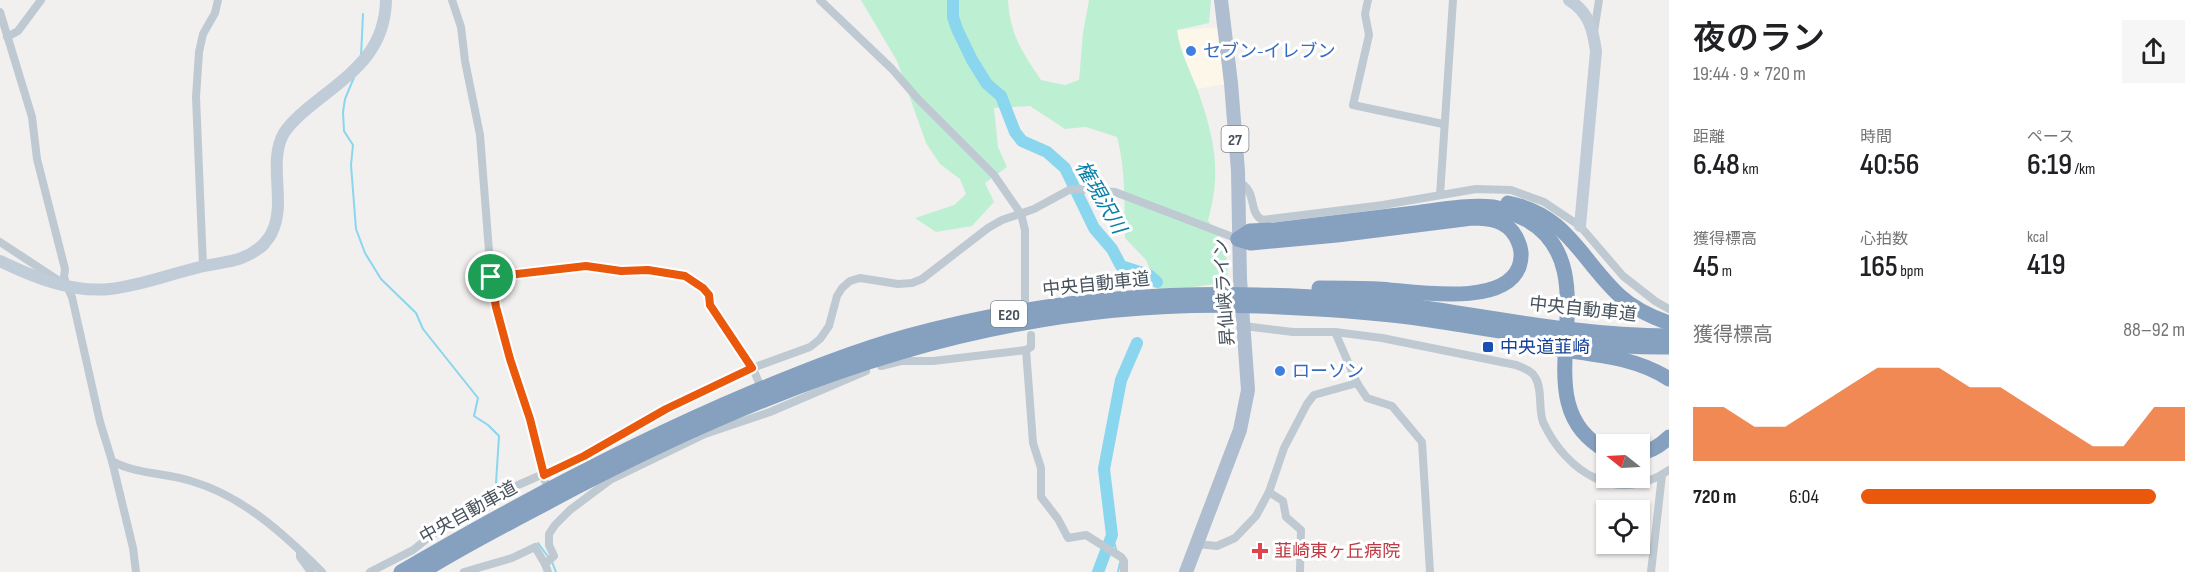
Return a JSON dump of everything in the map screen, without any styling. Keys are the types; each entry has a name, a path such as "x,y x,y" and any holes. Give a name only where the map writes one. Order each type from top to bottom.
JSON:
{"highway":[{"path":"1336,229 1443,204 1487,200 1519,206 1539,213 1559,226 1619,295 1632,306 1669,323"},
{"path":"1336,229 1449,209 1492,207 1517,215 1533,224 1547,236 1557,253 1564,275 1562,363 1568,405 1588,439 1596,444"},
{"path":"1214,294 1336,288 1481,293 1507,283 1516,273 1521,248 1514,233 1502,223 1491,218 1336,229 1250,231 1238,239"},
{"name":"中央自動車道","path":"400,572 473,530 659,433 775,383 843,357 906,337 1013,313 1113,300 1214,294 1362,300 1581,331 1669,336"},
{"name":"中央自動車道","path":"422,572 502,526 688,431 835,372 910,348 1015,324 1163,306 1283,307 1385,315 1580,341 1669,347"},
{"path":"1283,307 1607,357 1647,367 1669,379"},
{"path":"1562,363 1557,386 1561,406 1569,426 1577,437 1596,454"},
{"path":"1650,449 1669,437"},
{"path":"1650,456 1669,447"}],"main road":[{"name":"昇仙峡ライン","path":"1186,572 1240,430 1246,410 1248,390 1240,279 1238,186 1231,83 1221,0"}],"street":[{"path":"7,37 18,32 41,0"},
{"path":"202,266 196,97 199,52 203,34 215,13 218,0"},
{"path":"0,261 32,276 67,286 110,289 202,266 239,260 253,254 273,232 276,216 278,151 284,134 301,113 349,75 371,52 381,30 386,0"},
{"path":"452,0 460,27 480,135 491,277 496,307 530,419 544,478"},
{"path":"820,0 892,69 918,99 982,161 1021,214 1026,240 1025,301"},
{"path":"1368,0 1365,14 1370,35 1353,105 1443,124"},
{"path":"1440,195 1453,0"},
{"path":"1569,0 1587,17 1594,32"},
{"path":"1580,226 1596,51 1594,32 1599,0"},
{"path":"0,12 32,117 37,159 65,269 64,277 72,297 100,422 112,460 133,548 136,572"},
{"path":"1238,186 1244,185 1250,189 1255,213 1262,220 1383,205 1476,189 1511,190 1558,210 1580,226 1623,276 1669,309"},
{"path":"370,572 413,550 433,534 471,510 516,486 544,478 666,409 810,347 820,339 829,326 837,296 850,281 860,278 898,284 912,283 922,279 988,228 1069,190 1114,192 1238,239"},
{"path":"0,242 67,286"},
{"path":"491,277 586,266 621,271 648,270 685,276 693,280 709,295 710,305 753,370 770,410"},
{"path":"1243,323 1293,332 1335,332 1445,349 1516,365 1529,370 1536,378 1542,419 1554,441 1581,471 1603,481 1624,486 1639,484 1665,472"},
{"path":"1335,332 1357,383 1367,398 1392,406 1422,442 1430,572"},
{"path":"464,572 512,558 535,547 547,568 554,556 549,544 549,534 570,510 610,480 705,434 884,365 901,361 979,357 1026,350 1031,347 1031,336"},
{"path":"1026,350 1033,442 1041,468 1041,497 1058,519 1068,538 1086,535 1121,557 1124,561 1124,572"},
{"path":"1197,544 1217,546 1234,538 1256,516 1269,492 1284,448 1307,404 1314,395 1357,383"},
{"path":"112,460 127,467 191,480 209,487 264,520 300,549 321,572"},
{"path":"1651,572 1665,472"},
{"path":"1269,492 1283,501 1286,518 1301,530 1300,572"},
{"path":"557,508 562,518"},
{"path":"300,549 300,557 310,572"}],"shaded area":[{"path":"1225,27 1231,83 1197,89 1180,50 1177,30"}],"green space":[{"path":"861,0 1008,0 1014,33 1034,70 1041,80 1065,85 1079,80 1083,33 1089,0 1211,0 1209,23 1177,30 1183,53 1204,108 1212,139 1215,186 1208,220 1226,249 1228,282 1159,292 1146,260 1125,238 1123,174 1117,137 1086,127 1065,129 1030,106 994,108 998,147 1007,167 985,183 994,202 972,226 936,232 915,218 954,205 966,194 960,179 940,164 926,143 897,61"}],"waterway":[{"name":"権現沢川","path":"953,0 953,17 957,29 987,84 1001,96 1015,132 1022,141 1047,152 1065,168 1094,228 1112,249 1121,266 1149,275 1157,282"},
{"path":"361,56 363,14"},
{"path":"355,75 345,99 343,112 344,131 353,145 351,165 356,229 365,253 381,279 416,313 423,329 478,398 474,416 499,436 496,483"},
{"name":"権現沢川","path":"1098,572 1112,535 1104,469 1121,380 1137,343"},
{"path":"1112,535 1116,549"},
{"path":"538,543 549,558"},
{"path":"552,562 556,572"},
{"path":"1118,572 1120,563"}],"place":[{"name":"セブン-イレブン","path":"1191,51"},
{"name":"中央道韮崎","path":"1488,347"},
{"name":"ローソン","path":"1280,371"},
{"name":"韮崎東ヶ丘病院","path":"1260,551"}],"route":[{"path":"586,266 621,271 648,270 685,276 693,280 709,295 710,305 752,368 666,409 584,456 544,475 530,419 514,376 496,307 491,277 586,266"}]}
